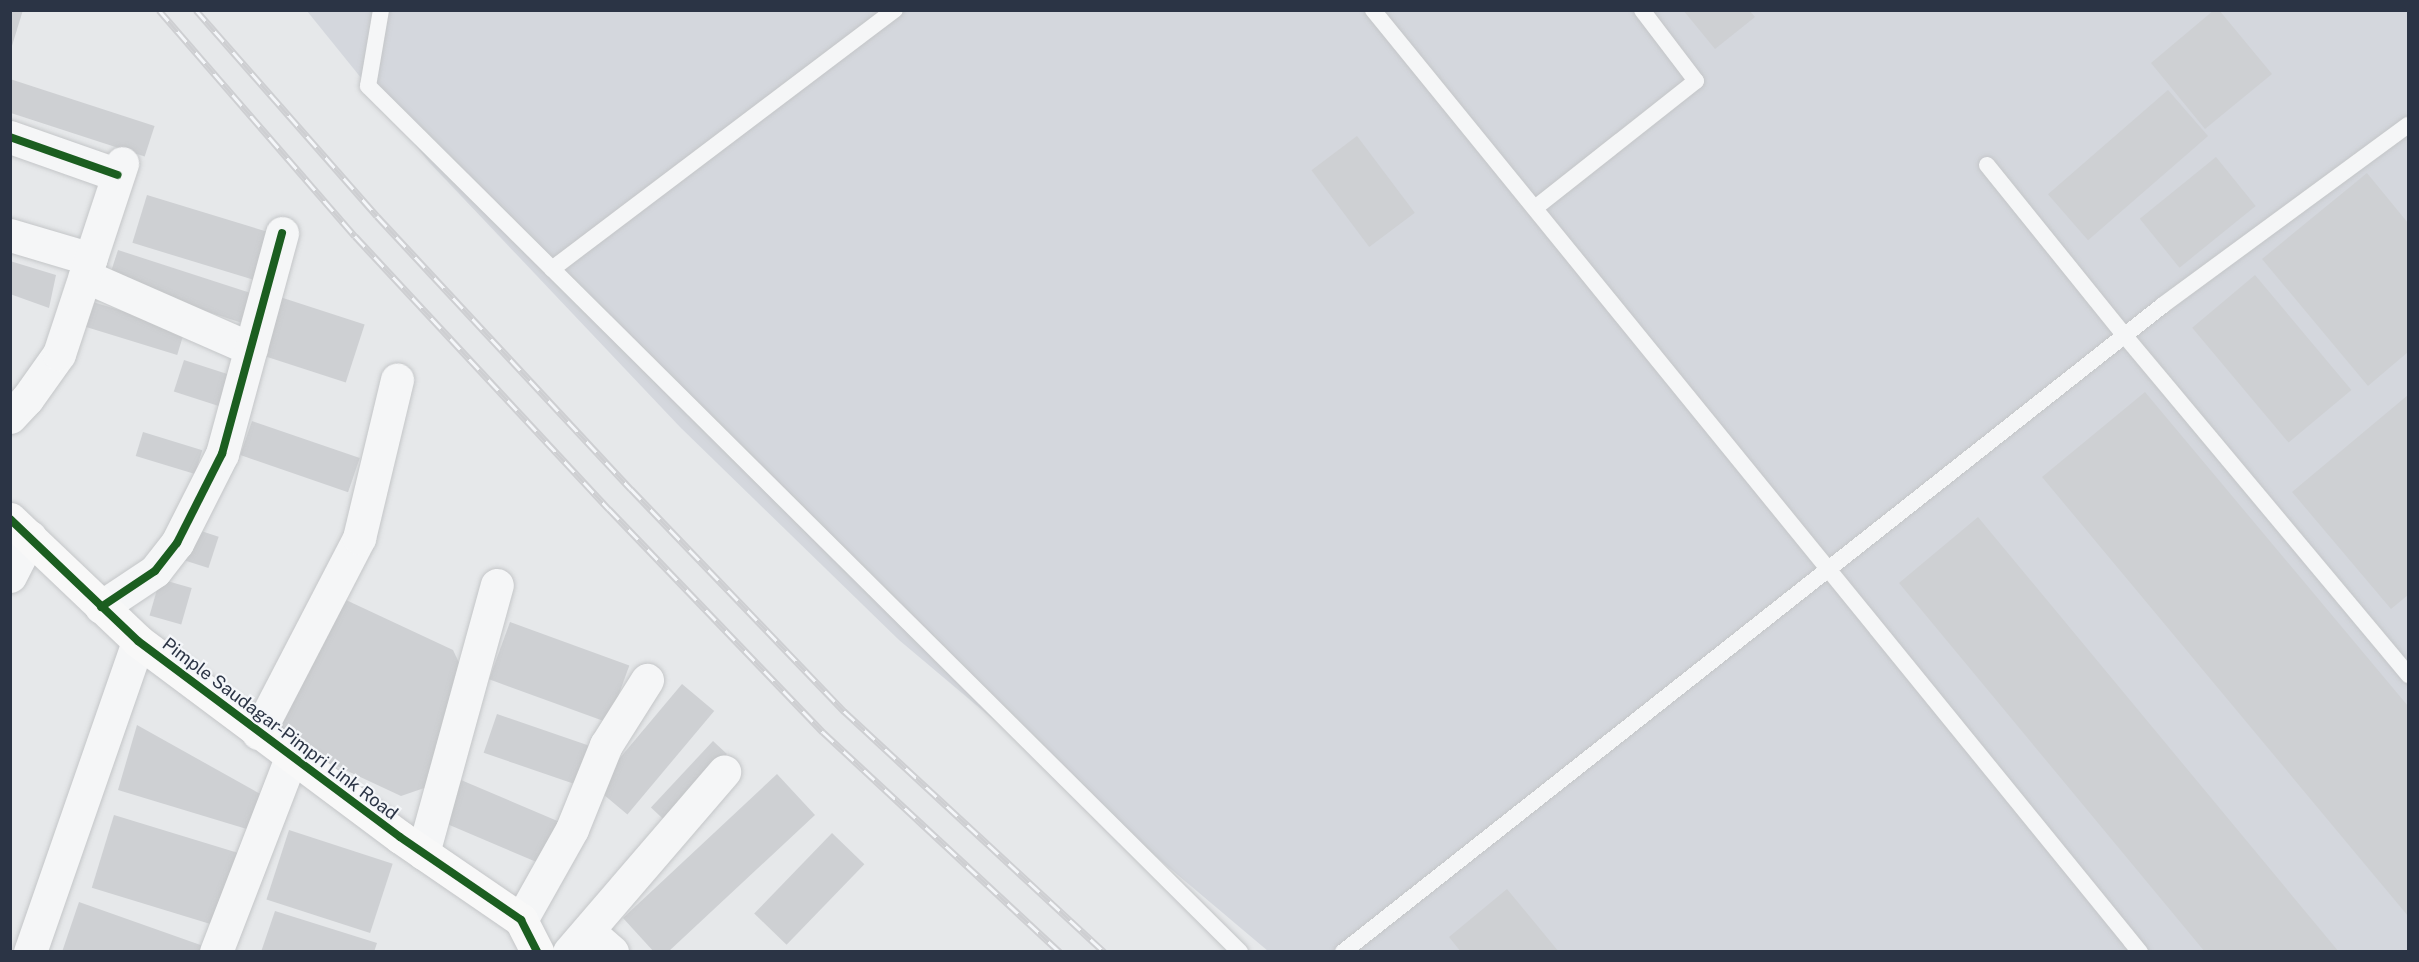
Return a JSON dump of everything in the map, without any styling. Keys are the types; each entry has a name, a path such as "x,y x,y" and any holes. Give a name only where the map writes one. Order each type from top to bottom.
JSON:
{"street":[{"path":"10,137 120,169 59,354 27,399 10,417"},
{"path":"101,607 155,571 177,543 222,454 282,233"},
{"path":"10,235 88,267 251,349"},
{"path":"258,733 359,538 397,380"},
{"path":"10,576 20,528"},
{"name":"Pimple Saudagar-Pimpri Link Road","path":"20,528 138,641 291,758 521,920 537,951"},
{"path":"423,853 497,585"},
{"path":"30,951 138,641"},
{"path":"521,920 572,829 606,745 647,680"},
{"path":"216,951 291,758"},
{"path":"590,945 724,772"}],"lane":[{"path":"381,10 368,86 1240,951"},
{"path":"552,269 895,10"},
{"path":"1373,10 2140,951"},
{"path":"1535,208 1696,81 1642,10"},
{"path":"1343,951 2125,336 2409,125"},
{"path":"1987,165 2125,336 2409,675"}],"shaded area":[{"path":"307,11 2408,11 2408,951 1268,951 899,640 680,427 429,162"}],"building":[{"path":"10,10 23,10 11,49 10,48"},
{"path":"1683,10 1749,10 1755,17 1715,49"},
{"path":"2214,10 2219,10 2272,74 2205,129 2151,63"},
{"path":"10,79 155,126 145,156 10,113"},
{"path":"2168,90 2208,136 2088,240 2048,194"},
{"path":"1357,136 1415,213 1369,247 1311,170"},
{"path":"2216,157 2256,206 2179,268 2140,219"},
{"path":"2367,173 2408,223 2408,352 2368,386 2262,259"},
{"path":"147,195 276,234 261,282 132,243"},
{"path":"118,250 258,295 248,325 108,279"},
{"path":"10,261 56,275 49,308 10,294"},
{"path":"2255,275 2351,390 2289,443 2192,328"},
{"path":"280,297 365,325 346,383 261,355"},
{"path":"93,302 185,330 177,355 85,327"},
{"path":"184,360 233,376 223,407 174,391"},
{"path":"2145,392 2408,706 2408,916 2042,477"},
{"path":"2408,395 2408,595 2391,609 2292,492"},
{"path":"252,421 360,458 348,492 240,455"},
{"path":"143,432 202,450 195,474 136,456"},
{"path":"1978,517 2339,952 2205,952 1899,583"},
{"path":"192,528 219,537 208,568 182,559"},
{"path":"160,579 192,588 181,625 150,616"},
{"path":"331,593 453,650 462,669 433,785 401,796 266,733"},
{"path":"510,622 629,665 608,723 489,679"},
{"path":"682,684 714,711 627,814 595,787"},
{"path":"497,714 594,748 581,786 484,753"},
{"path":"137,725 264,796 250,830 118,790"},
{"path":"713,741 727,754 665,821 651,808"},
{"path":"777,774 815,815 668,952 654,952 623,918"},
{"path":"461,780 560,822 542,865 443,822"},
{"path":"114,815 238,853 216,926 92,888"},
{"path":"289,830 393,864 370,933 266,899"},
{"path":"832,833 864,864 787,945 754,914"},
{"path":"1507,889 1559,952 1461,952 1449,937"},
{"path":"79,902 209,948 208,952 62,952"},
{"path":"275,911 377,943 374,952 261,952"}],"railway":[{"path":"159,10 355,236 609,509 823,732 1060,952"},
{"path":"196,10 377,216 631,489 844,711 1104,952"}],"cycle path":[{"path":"10,137 118,175"},
{"path":"101,607 155,571 177,543 222,454 282,233"},
{"path":"10,519 138,641 400,837 521,920 537,952"}]}
